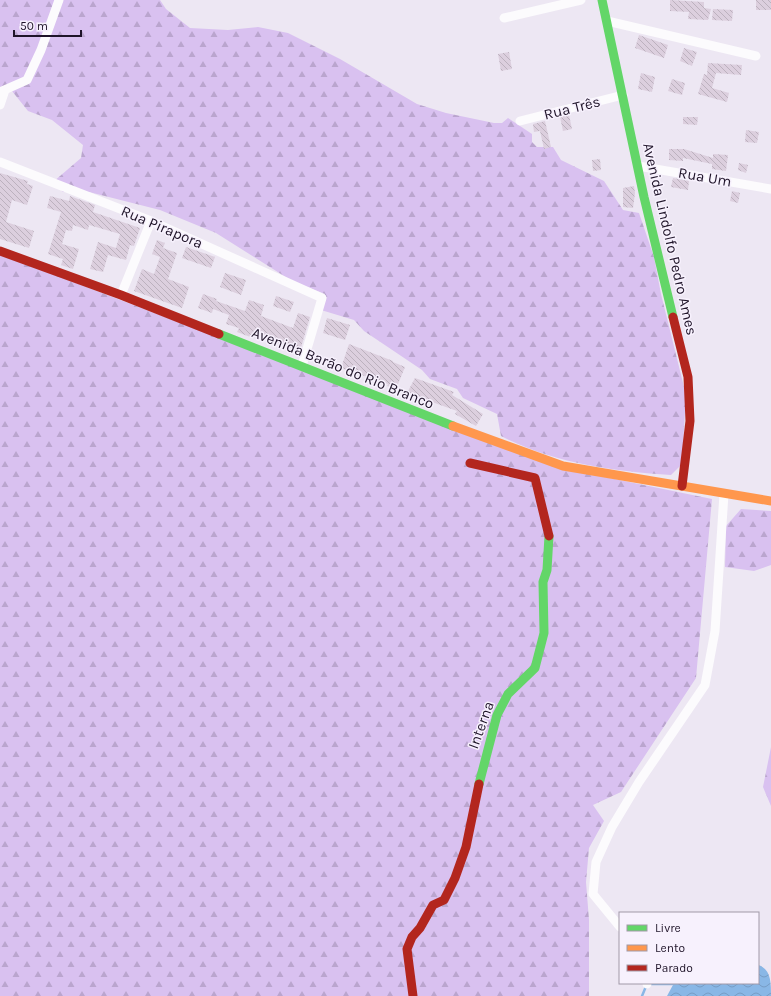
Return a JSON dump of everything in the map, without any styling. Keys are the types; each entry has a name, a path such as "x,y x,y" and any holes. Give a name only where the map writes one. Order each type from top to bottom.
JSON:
{"street":[{"path":"0,105 2,91 27,80 41,50 60,0"},
{"path":"504,18 581,0"},
{"name":"Avenida Lindolfo Pedro Ames","path":"602,0 638,166 688,377 690,421 682,486"},
{"path":"607,21 756,56"},
{"name":"Rua Três","path":"520,121 623,95"},
{"name":"Rua Pirapora","path":"0,162 151,221 322,298 302,366"},
{"name":"Rua Um","path":"638,166 771,189"},
{"path":"121,295 151,221"},
{"name":"Avenida Barão do Rio Branco","path":"0,252 121,295 452,426 563,466 771,501"},
{"name":"Interna","path":"413,996 408,949 412,937 420,928 433,906 444,900 455,878 466,847 486,750 497,715 508,694 535,668 544,633 544,582 547,570 549,536 535,478 470,463"},
{"path":"619,926 593,894 596,862 612,827 635,788 705,685 715,631 724,494"}],"green space":[{"path":"0,0 160,0 166,9 190,28 228,30 258,27 288,33 340,59 417,104 446,113 494,123 502,123 508,118 532,134 532,142 537,147 553,147 561,160 604,181 623,210 639,213 654,257 661,294 686,395 682,464 671,475 627,471 563,459 521,445 501,436 497,414 463,398 457,389 430,379 422,370 364,331 354,320 321,310 325,294 292,281 216,233 160,210 89,192 63,192 53,182 81,158 83,145 52,120 28,111 8,86 0,88"},
{"path":"0,254 561,468 712,499 696,678 621,792 593,805 604,821 589,848 586,882 589,920 589,996 0,996"},
{"path":"741,509 771,511 771,565 754,571 725,567 726,526"},
{"path":"771,747 771,806 763,787"}],"water":[{"path":"759,966 766,970 770,981 771,996 667,996 673,984 759,984"}],"building":[{"path":"670,0 704,2 704,8 711,9 708,20 688,19 689,12 670,11"},
{"path":"756,0 771,0 771,10 756,10"},
{"path":"713,9 733,10 732,21 712,20"},
{"path":"639,35 668,45 664,58 635,48"},
{"path":"684,48 697,52 692,66 680,61"},
{"path":"509,52 512,69 501,71 498,54"},
{"path":"708,63 742,65 741,75 716,73 712,88 729,93 727,102 698,94 704,74 707,75"},
{"path":"641,73 655,77 652,92 638,89"},
{"path":"672,79 685,83 682,95 668,91"},
{"path":"569,115 572,129 563,131 560,117"},
{"path":"683,117 698,117 697,125 683,124"},
{"path":"545,121 551,147 544,149 540,131 534,132 533,124"},
{"path":"746,130 759,132 757,143 745,142"},
{"path":"669,149 684,149 713,158 713,154 728,155 726,171 712,169 712,164 683,158 683,161 669,160"},
{"path":"600,159 601,170 593,171 592,160"},
{"path":"739,163 748,165 746,173 738,170"},
{"path":"0,173 28,181 27,184 33,186 27,205 12,200 6,222 34,231 29,248 0,239"},
{"path":"673,178 689,181 688,190 671,187"},
{"path":"634,186 635,193 633,208 623,207 623,188"},
{"path":"732,191 740,193 738,203 730,201"},
{"path":"50,196 69,201 70,196 95,205 93,212 140,228 134,246 130,245 126,260 108,255 103,272 90,269 98,242 116,248 120,234 89,225 88,230 73,225 72,231 66,230 62,244 79,249 73,269 61,265 63,259 48,254 61,212 47,208"},
{"path":"157,240 165,243 163,248 177,253 168,279 189,287 182,308 134,291 142,269 154,274 160,257 152,254"},
{"path":"186,247 215,257 211,268 182,258"},
{"path":"225,273 246,280 241,295 220,287"},
{"path":"203,294 217,299 216,301 245,311 249,300 264,305 261,316 293,328 298,313 310,317 300,351 254,335 253,338 237,332 239,328 226,324 229,315 213,309 212,313 198,308"},
{"path":"276,296 294,302 290,312 273,306"},
{"path":"327,318 350,325 345,340 323,333"},
{"path":"349,344 405,367 396,389 387,386 388,384 341,368"},
{"path":"415,378 454,392 452,395 483,414 476,426 455,414 457,411 407,393"}],"waterway":[{"path":"642,996 647,984 672,984"}],"traffic: fast":[{"path":"602,0 644,197 673,317"},
{"path":"219,334 453,426"},
{"path":"479,784 497,715 508,694 535,668 544,633 543,582 547,570 549,536"}],"traffic: slow":[{"path":"453,426 563,466 771,501"}],"traffic: jam":[{"path":"0,251 121,295 219,334"},
{"path":"673,317 688,377 690,421 682,486"},
{"path":"470,463 535,478 549,536"},
{"path":"413,996 407,949 412,937 420,928 433,905 444,900 455,878 466,847 479,784"}]}
